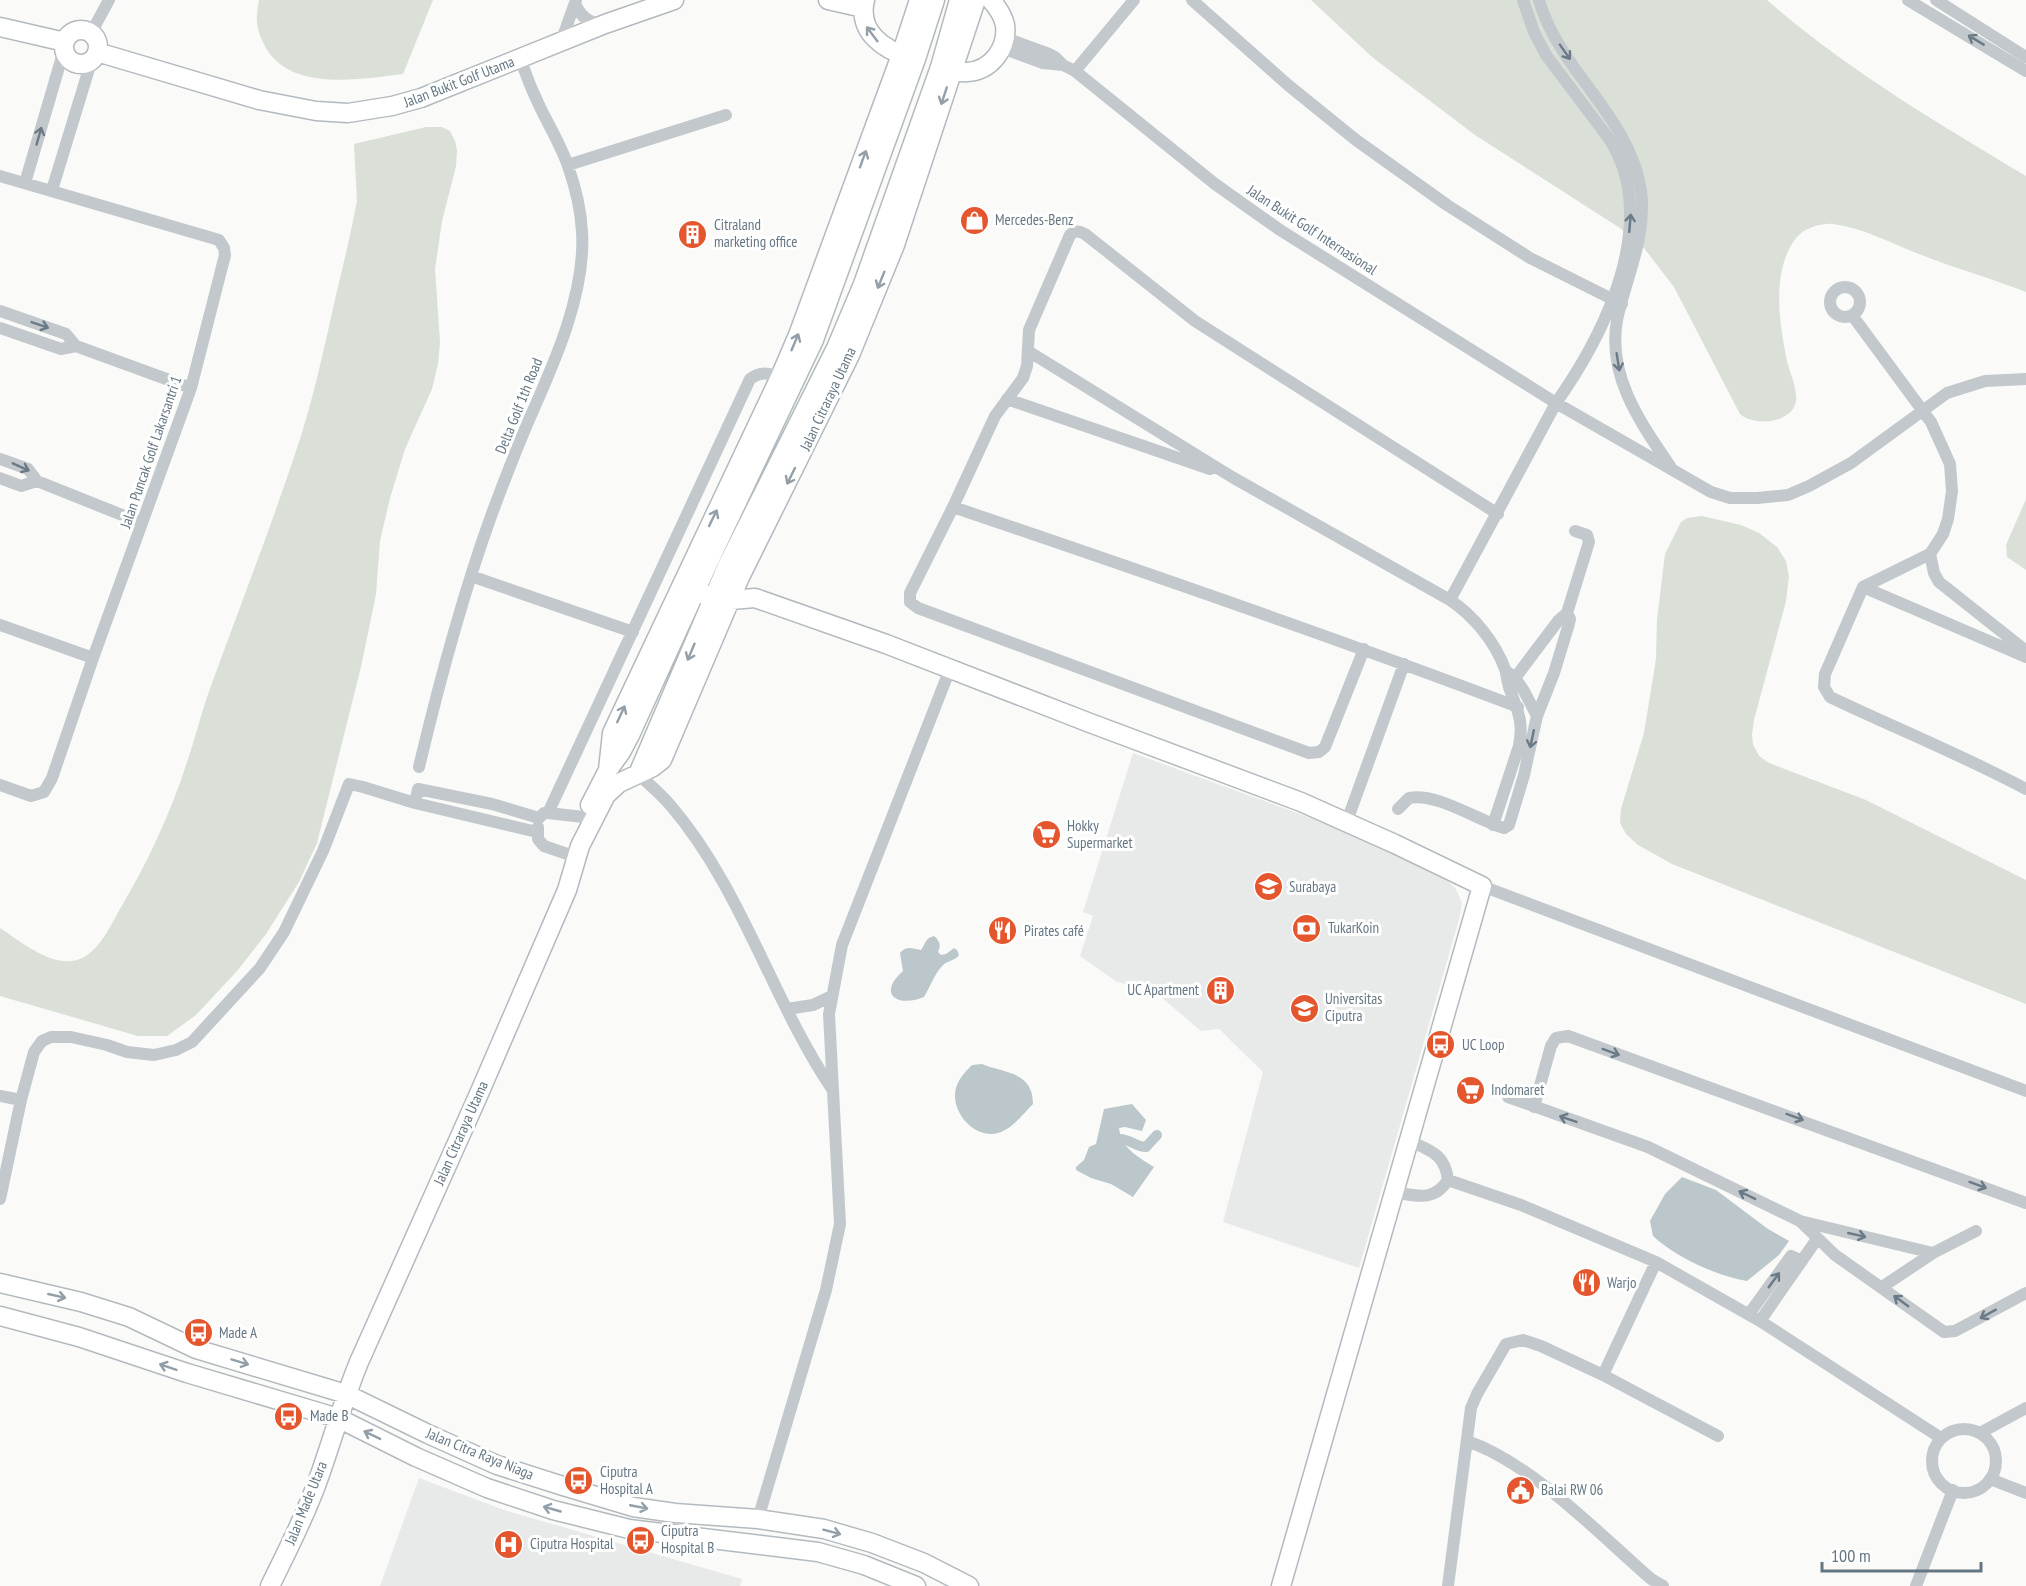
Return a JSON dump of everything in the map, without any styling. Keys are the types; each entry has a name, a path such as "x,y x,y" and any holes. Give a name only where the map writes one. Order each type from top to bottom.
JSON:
{"street":[{"path":"91,33 109,0"},
{"name":"Jalan Bukit Golf Utama","path":"95,56 259,100 316,111 348,113 392,106 421,98 605,24 674,0"},
{"name":"Jalan Citraraya Utama","path":"704,554 814,340 909,57 919,0"},
{"name":"Jalan Citraraya Utama","path":"578,851 583,817 631,733 688,589 798,335 909,57 935,0"},
{"name":"Jalan Citraraya Utama","path":"946,69 959,0"},
{"name":"Jalan Citraraya Utama","path":"338,1418 346,1394 562,901 578,851 606,795 619,783 638,774 722,599 836,348 946,69 976,0"},
{"path":"851,4 873,38 886,48 946,69 967,72 982,69 994,60 1003,43 1005,24 1000,10 991,0"},
{"path":"1075,71 1134,0"},
{"path":"1192,0 1288,85 1356,140 1420,186 1530,258 1617,302"},
{"path":"1522,0 1546,55 1610,140 1626,177 1631,218 1617,302 1615,344 1625,391 1646,431 1672,470"},
{"path":"1450,600 1556,402 1617,302 1634,265 1641,224 1641,191 1622,134 1553,35 1539,0"},
{"path":"1908,0 2026,71"},
{"path":"1936,0 2026,57"},
{"path":"575,2 581,15 586,19 605,24"},
{"path":"561,42 575,2"},
{"path":"0,27 64,46"},
{"path":"26,183 67,37 80,30 91,33 96,39 95,56 52,190"},
{"name":"Jalan Bukit Golf Internasional","path":"1003,43 1055,57 1215,184 1280,230 1556,402 1711,492 1730,498 1788,495 1851,463 1947,393 1962,386 1984,381 2026,378"},
{"path":"64,46 67,57 76,63 83,64 95,56"},
{"name":"Delta Golf 1th Road","path":"419,767 445,659 471,576 499,496 549,376 577,290 583,257 578,204 568,165 535,97 520,58"},
{"path":"568,165 726,116"},
{"name":"Jalan Puncak Golf Lakarsantri 1","path":"0,176 219,240 225,255 190,388 52,778 44,792 31,796 0,785"},
{"path":"1364,649 1325,747 1319,752 1309,753 912,605 909,593 953,507 995,416 1023,378 1027,366 1029,330 1070,235 1073,232 1082,232 1195,321 1498,514"},
{"path":"0,311 66,334 76,346 190,388"},
{"path":"1852,315 1924,410 1941,441 1950,464 1952,491 1948,519 1943,534 1930,554 1863,586 1825,674 1826,693 1901,731 1978,763 2026,789"},
{"path":"0,328 61,349 76,346"},
{"path":"1028,351 1232,477 1450,600 1469,615 1485,633 1510,678 1537,716"},
{"path":"578,851 544,846 537,839 537,832 544,815 633,633 750,379 757,374 766,373 780,377"},
{"path":"1007,399 1232,477"},
{"path":"0,459 28,469 37,481 142,523"},
{"path":"0,478 21,486 37,481"},
{"path":"953,507 1364,649 1518,707"},
{"path":"1510,678 1567,613 1589,542 1587,535 1575,531"},
{"path":"704,554 734,572 755,598"},
{"path":"1930,554 1934,573 1939,582 2026,651"},
{"path":"471,576 633,633"},
{"path":"1863,586 2026,657"},
{"path":"688,589 722,599 755,598 886,644 1090,723 1231,774 1347,822 1482,886 2026,1091"},
{"path":"1398,809 1409,798 1424,797 1493,825 1504,828 1509,825 1524,775 1537,716 1570,622 1567,613"},
{"path":"0,625 93,658"},
{"path":"1347,822 1404,664"},
{"path":"751,1543 826,1290 840,1224 829,1014 842,945 950,669"},
{"path":"1493,825 1519,746 1521,723 1510,678"},
{"path":"638,774 671,805 707,857 759,951 813,1061 833,1090"},
{"path":"0,1199 21,1100 34,1052 42,1041 51,1037 71,1037 127,1052 154,1055 176,1050 192,1042 260,968 284,932 323,851 349,784 415,803 537,832"},
{"path":"415,803 418,789 544,815 583,817"},
{"path":"1281,1586 1482,886"},
{"path":"787,1009 813,1005 832,996"},
{"path":"1534,1107 1551,1046 1556,1038 1568,1036 2026,1203"},
{"path":"0,1096 21,1100"},
{"path":"1508,1097 1648,1147 1800,1221 1933,1253"},
{"path":"1410,1140 1438,1155 1445,1165 1448,1180"},
{"path":"1394,1192 1414,1196 1430,1195 1439,1191 1448,1180"},
{"path":"1448,1180 1521,1205 1656,1262 1755,1317 1941,1438"},
{"path":"1800,1221 1834,1255 1940,1330 1949,1332 1959,1329 2026,1293"},
{"path":"1882,1287 1933,1253 1976,1231"},
{"path":"1755,1317 1791,1256 1802,1261 1817,1239"},
{"path":"1603,1375 1656,1262"},
{"name":"Jalan Citra Raya Niaga","path":"0,1283 81,1302 120,1314 196,1349 346,1394 497,1465 563,1486 633,1507 675,1513 758,1519 824,1529 872,1543 924,1563 969,1586"},
{"name":"Jalan Citra Raya Niaga","path":"0,1316 79,1337 187,1373 338,1418 416,1457 487,1488 553,1510 629,1529 818,1552 864,1565 916,1586"},
{"path":"1448,1586 1472,1408 1477,1394 1503,1348 1511,1342 1523,1340 1541,1346 1603,1375 1718,1436"},
{"path":"1980,1433 2026,1408"},
{"name":"Jalan Made Utara","path":"270,1586 318,1481 338,1418"},
{"path":"1960,1429 1970,1429 1980,1433 1994,1449 1995,1469 1990,1479 1974,1491 1963,1492 1944,1485 1936,1477 1932,1467 1935,1447 1941,1438 1960,1429"},
{"path":"1467,1441 1490,1450 1538,1480 1651,1579 1663,1586"},
{"path":"1990,1479 2026,1493"},
{"path":"1916,1586 1953,1490"}],"shaded area":[{"path":"259,0 433,0 403,74 348,80 310,77 292,71 277,62 266,48 258,30"},
{"path":"1311,0 1767,0 1860,72 1925,115 2026,176 2026,292 1855,229 1828,224 1808,229 1799,234 1788,251 1780,281 1782,330 1796,401 1788,414 1781,418 1772,421 1754,421 1746,418 1740,414 1674,287 1644,248 1620,228 1475,135 1372,57"},
{"path":"426,127 442,127 450,131 457,150 456,166 442,221 435,269 440,342 438,364 432,389 405,449 390,498 380,541 376,594 361,667 317,843 299,882 266,934 237,971 196,1015 167,1036 138,1036 0,996 0,928 29,948 52,959 75,961 86,956 106,934 150,853 182,776 209,692 301,436 357,201 354,144"},
{"path":"2026,499 2026,570 2007,557 2006,545"},
{"path":"1702,516 1741,525 1759,533 1777,547 1786,561 1789,576 1786,601 1754,720 1753,744 1759,756 1769,763 1866,800 2026,880 2026,1004 1672,864 1638,845 1626,834 1620,823 1621,809 1644,733 1656,659 1657,620 1665,554 1681,522 1687,518"},
{"name":"Universitas Ciputra","path":"1133,753 1349,832 1449,882 1456,889 1462,903 1460,916 1359,1268 1223,1222 1263,1072 1219,1029 1201,1031 1141,980 1137,987 1117,982 1080,956 1093,916 1083,912"},
{"path":"934,936 938,940 938,952 941,955 954,948 959,955 942,966 924,997 906,1001 894,997 891,992 892,986 903,971 900,953 907,948 921,950 927,939"},
{"path":"982,1064 1022,1079 1032,1093 1033,1104 1013,1125 995,1134 977,1130 968,1124 957,1108 955,1098 956,1088 963,1075 972,1065"},
{"path":"1132,1104 1146,1120 1142,1131 1119,1128 1120,1135 1131,1151 1154,1167 1133,1197 1111,1184 1091,1178 1076,1170 1076,1167 1084,1160 1089,1147 1096,1144 1104,1109"},
{"path":"1682,1177 1716,1190 1768,1229 1789,1241 1779,1255 1747,1281 1710,1270 1684,1258 1653,1236 1650,1221 1665,1194"},
{"name":"Ciputra Hospital","path":"419,1478 504,1510 742,1579 740,1586 380,1586"}],"waterway":[{"path":"1120,1139 1146,1147 1157,1135"}],"place":[{"name":"Mercedes-Benz","path":"974,220"},
{"name":"Citraland marketing office","path":"693,234"},
{"name":"Hokky Supermarket","path":"1046,835"},
{"name":"Surabaya","path":"1268,887"},
{"name":"TukarKoin","path":"1307,928"},
{"name":"Pirates café","path":"1003,931"},
{"name":"UC Apartment","path":"1220,990"},
{"name":"Universitas Ciputra","path":"1304,1008"},
{"name":"UC Loop","path":"1441,1045"},
{"name":"Indomaret","path":"1470,1090"},
{"name":"Warjo","path":"1586,1283"},
{"name":"Made A","path":"198,1333"},
{"name":"Made B","path":"289,1416"},
{"name":"Ciputra Hospital A","path":"579,1481"},
{"name":"Balai RW 06","path":"1520,1490"},
{"name":"Ciputra Hospital B","path":"640,1540"},
{"name":"Ciputra Hospital","path":"509,1544"}]}
